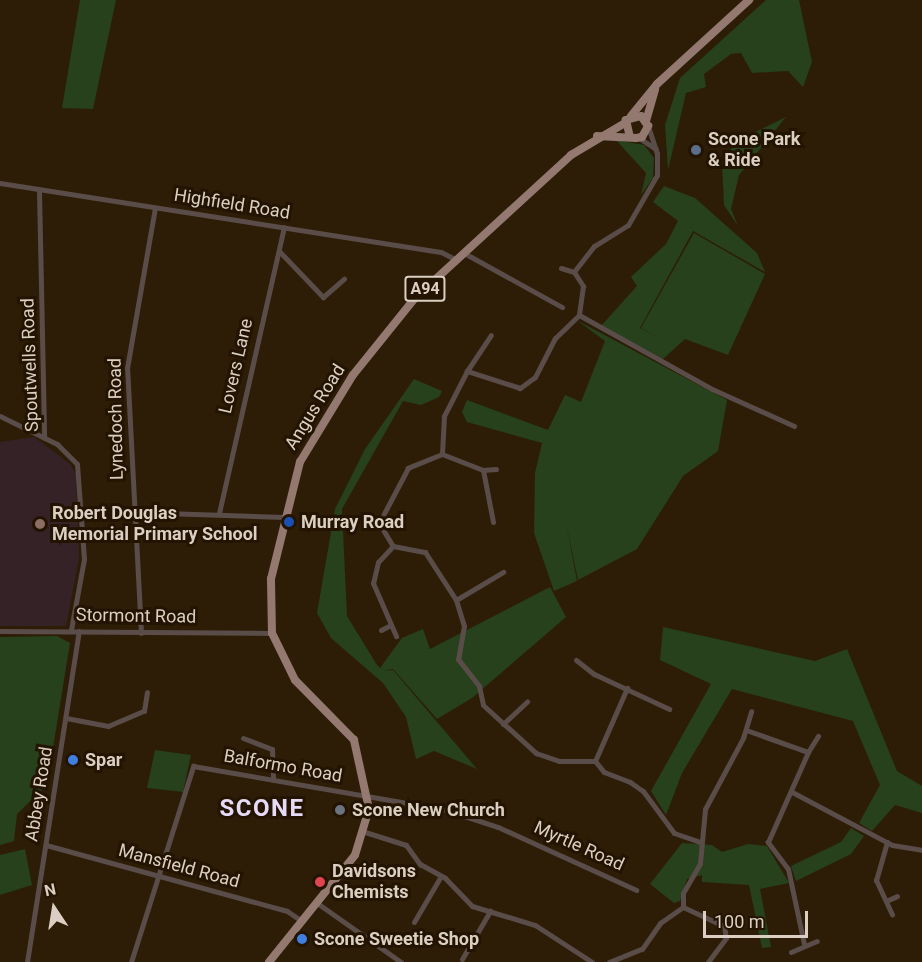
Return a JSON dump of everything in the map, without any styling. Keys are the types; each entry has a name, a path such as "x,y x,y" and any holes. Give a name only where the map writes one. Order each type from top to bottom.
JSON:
{"main road":[{"name":"A94","path":"628,119 657,84 749,0"},
{"path":"596,136 634,137 647,123 657,84"},
{"path":"628,119 647,123"},
{"path":"628,119 634,137"},
{"name":"Angus Road","path":"369,796 354,740 295,680 272,633 271,579 283,517 305,451 353,375 402,312 464,253 596,136 628,119"},
{"name":"A94","path":"269,962 355,855 365,832 369,796"}],"street":[{"path":"574,272 594,246 631,221 657,176 657,150 647,123"},
{"path":"634,137 657,150"},
{"name":"Highfield Road","path":"0,183 39,191 441,252 457,260"},
{"name":"Spoutwells Road","path":"39,191 44,438 69,452 82,480 84,559 71,630"},
{"name":"Lynedoch Road","path":"141,633 127,368 155,207"},
{"name":"Lovers Lane","path":"219,513 284,227"},
{"path":"279,251 323,297 344,279"},
{"path":"464,253 562,307"},
{"path":"467,371 520,388 535,377 555,338 579,315 583,286 574,272 561,268"},
{"path":"579,315 712,389 794,426"},
{"path":"442,454 444,416 467,371 491,335"},
{"path":"0,416 44,438"},
{"path":"495,469 483,470 442,454 401,476 379,523 393,546 425,552 456,600 464,626 458,659 479,686 483,705 536,753 559,761 595,761"},
{"path":"483,470 493,522"},
{"path":"133,512 219,513 283,517"},
{"path":"393,546 373,573 396,636"},
{"path":"456,600 503,572"},
{"path":"381,630 391,626"},
{"name":"Stormont Road","path":"0,632 71,630 141,633 272,633"},
{"name":"Abbey Road","path":"27,962 79,631"},
{"path":"576,660 669,709"},
{"path":"595,761 627,688"},
{"path":"66,718 108,726 144,711 147,692"},
{"path":"503,724 527,702"},
{"path":"684,907 683,893 700,863 700,842 705,809 746,730 750,711"},
{"path":"746,730 808,752"},
{"path":"804,944 788,869 768,842 808,752 818,736"},
{"path":"243,738 272,749 273,780"},
{"path":"595,761 604,772 643,790 680,837 700,842"},
{"name":"Balformo Road","path":"158,876 193,766 369,796"},
{"path":"792,792 887,842 922,850"},
{"name":"Myrtle Road","path":"369,796 443,809 498,826 636,890"},
{"path":"365,832 406,845 420,864 441,876 472,906 519,918 592,962"},
{"path":"887,842 876,880 892,914"},
{"name":"Mansfield Road","path":"46,845 287,911 302,921"},
{"path":"132,962 158,876"},
{"path":"414,922 441,876"},
{"path":"886,901 897,896"},
{"path":"317,903 401,962"},
{"path":"609,962 642,949 660,923 684,907"},
{"path":"684,907 724,926 726,938 708,962"},
{"path":"462,959 490,912"},
{"path":"791,952 804,944 817,941"}],"shaded area":[{"name":"Robert Douglas Memorial Primary School","path":"34,437 70,464 76,475 79,558 66,626 0,626 0,442"}],"green space":[{"path":"80,0 116,0 93,109 62,108"},
{"path":"766,0 799,0 812,62 803,87 788,71 752,73 741,53 731,54 704,74 706,87 686,93 668,170 665,125 680,78"},
{"path":"786,117 739,175 731,209 738,226 724,205 722,162 737,141"},
{"path":"616,140 644,145 654,158 653,178 641,195 646,173"},
{"path":"664,186 695,198 757,253 765,272 693,231 640,328 662,339 641,328 694,233 765,274 728,355 685,339 663,359 601,326 637,286 631,277 666,244 678,221 653,202"},
{"path":"578,321 727,400 718,451 683,476 637,549 578,580 567,527 577,581 554,591 534,533 535,473 542,443 467,422 462,412 467,400 548,430 565,395 581,402 605,341"},
{"path":"414,379 442,391 439,397 421,405 403,401 342,509 347,616 377,665 380,668 402,638 423,629 430,649 550,587 566,617 472,698 437,719 393,669 383,671 393,670 477,769 434,751 416,759 406,717 383,683 331,638 317,613 335,509 365,449"},
{"path":"663,627 815,661 847,649 897,771 922,786 922,813 895,805 872,831 859,823 880,785 853,721 732,689 682,773 666,815 651,791 711,684 660,660"},
{"path":"57,636 70,643 47,785 17,814 14,841 0,845 0,637"},
{"path":"155,750 191,755 183,792 147,788"},
{"path":"851,828 864,836 851,854 796,881 791,866 841,842"},
{"path":"682,843 712,845 722,852 748,844 767,846 789,883 760,889 771,947 762,948 749,885 702,882 702,875 687,879 680,901 674,903 650,884"},
{"path":"25,849 32,885 0,895 0,855"}],"place":[{"name":"Scone Park & Ride","path":"696,150"},
{"name":"Murray Road","path":"289,522"},
{"name":"Robert Douglas Memorial Primary School","path":"40,524"},
{"name":"Spar","path":"73,760"},
{"name":"Scone New Church","path":"340,810"},
{"name":"Davidsons Chemists","path":"320,882"},
{"name":"Scone Sweetie Shop","path":"302,939"}],"district":[{"name":"SCONE","path":"262,809"}]}
